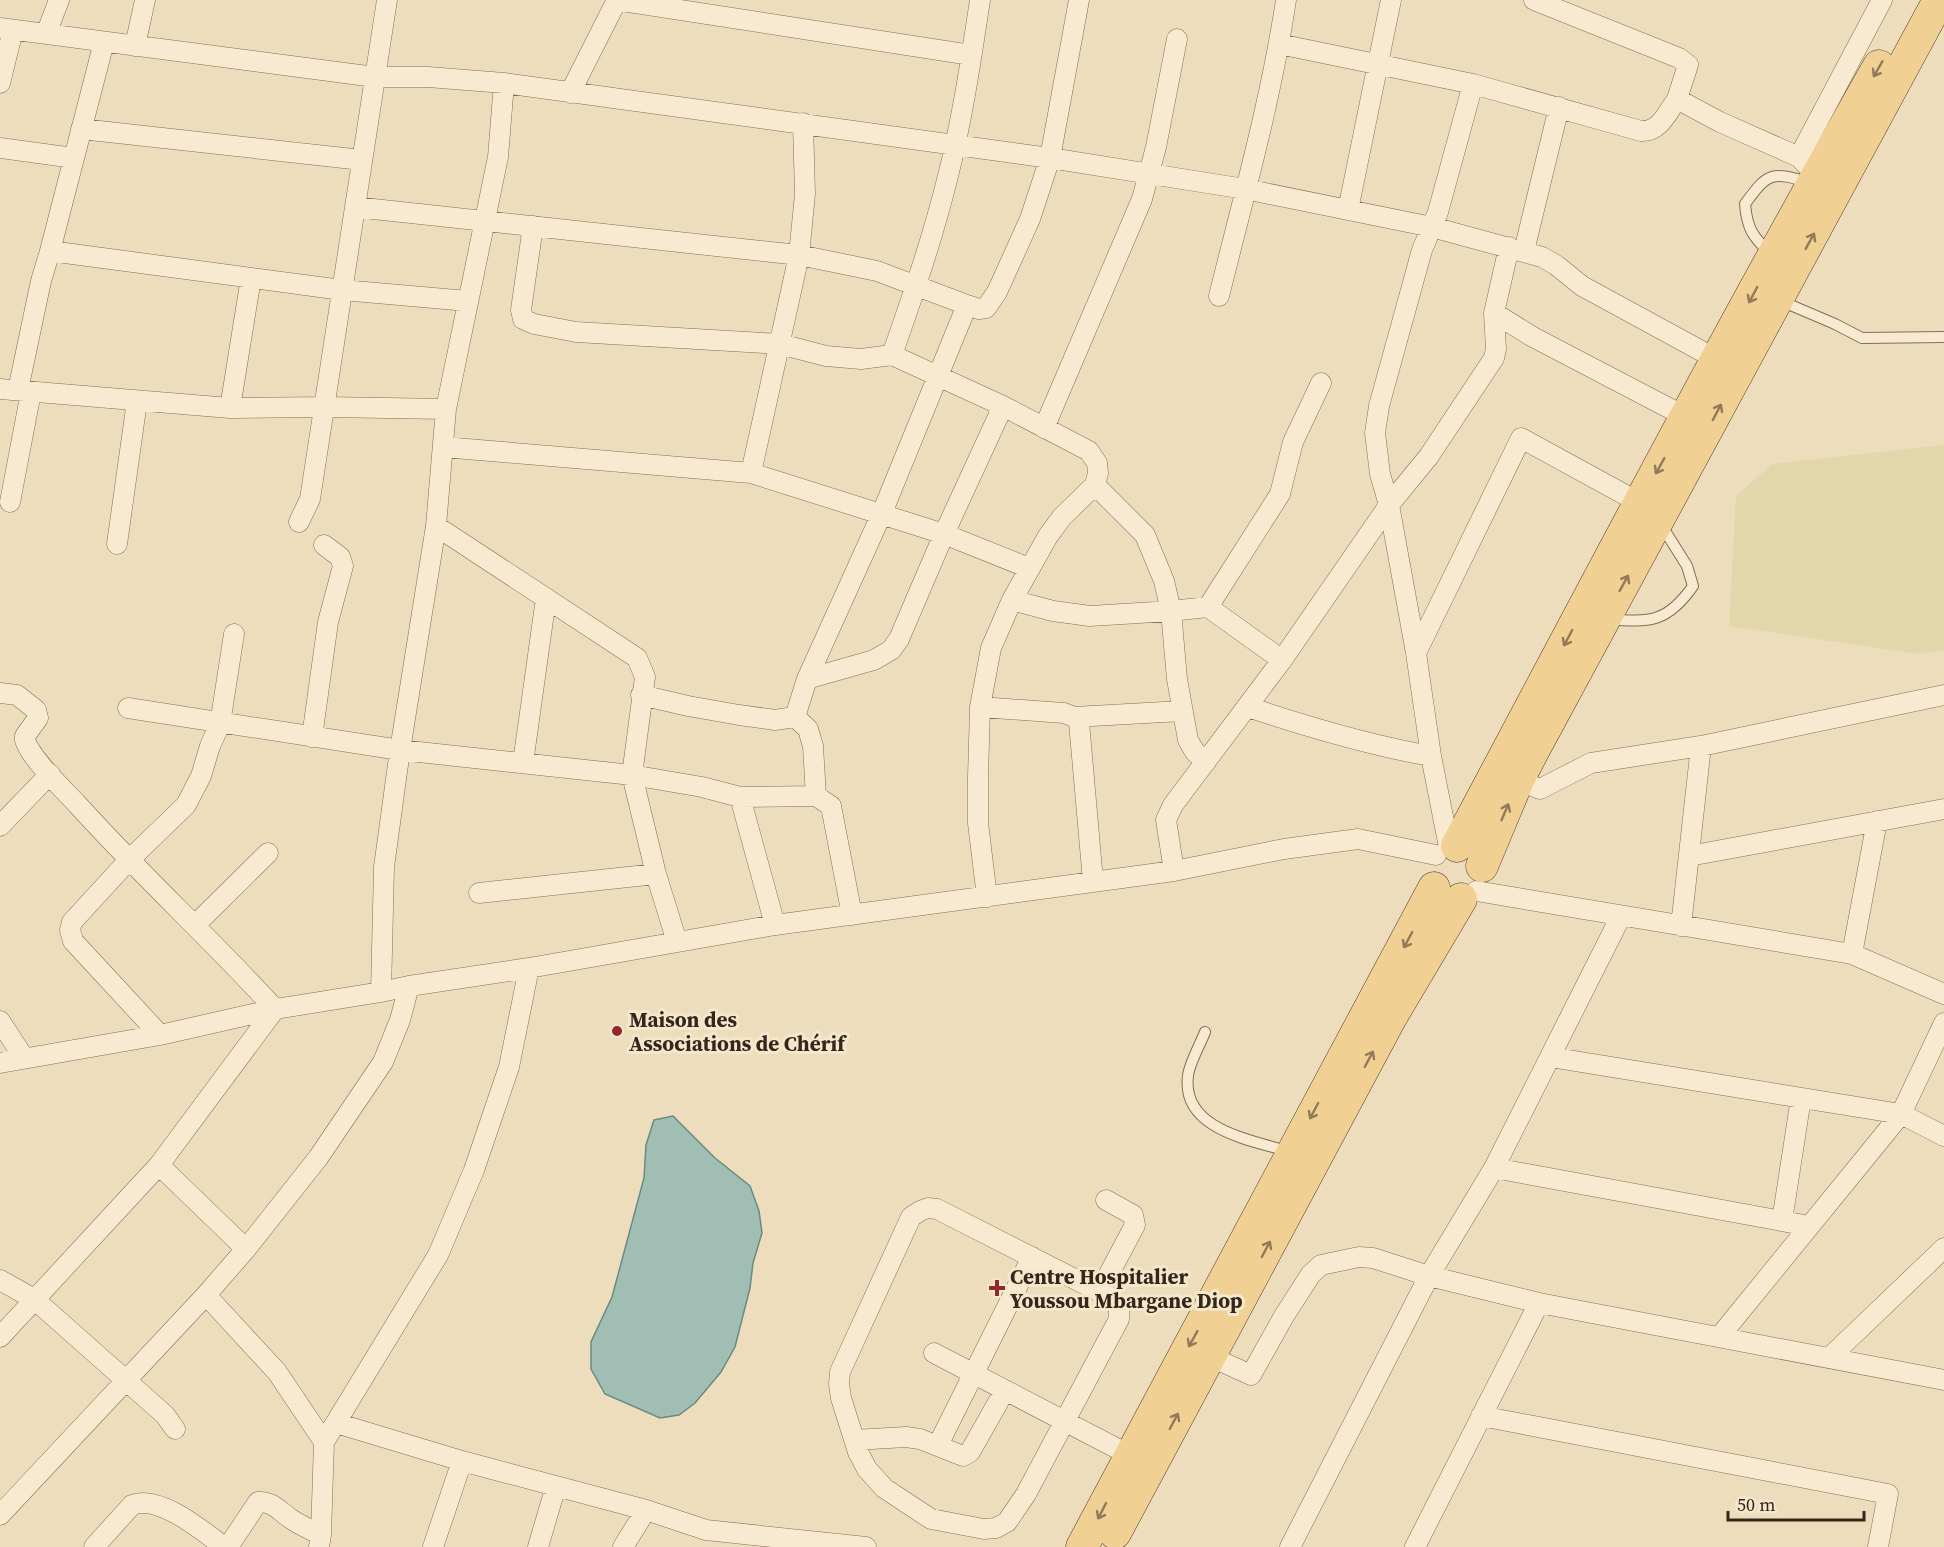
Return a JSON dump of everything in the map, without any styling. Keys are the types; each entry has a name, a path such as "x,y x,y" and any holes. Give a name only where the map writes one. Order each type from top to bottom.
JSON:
{"main road":[{"path":"1082,1547 1209,1356 1605,618 1686,417 1773,256 1810,172 1931,13"},
{"path":"1463,886 1430,872 1431,863 1447,849 1778,300 1931,13"},
{"path":"1107,1547 1140,1461 1292,1153 1463,886 1477,856 1468,849 1447,849"}],"street":[{"path":"46,34 59,0"},
{"path":"135,46 145,0"},
{"path":"299,522 310,499 387,0"},
{"path":"570,93 617,0 971,55"},
{"path":"892,355 917,286 947,181 980,0"},
{"path":"355,207 799,255 877,271 967,305 979,309 986,308 997,292 1030,219 1050,158 1079,0"},
{"path":"1219,296 1279,44 1286,0"},
{"path":"1348,210 1391,0"},
{"path":"1279,44 1473,84 1641,131 1649,131 1657,127 1677,99 1688,65 1679,58 1534,0"},
{"path":"1677,99 1810,172 1882,0"},
{"path":"0,83 6,29 375,77 428,76 504,82 1050,158 1245,189 1432,227 1516,249 1556,265 1582,286 1718,360"},
{"path":"1044,428 1142,199 1164,110 1177,39"},
{"path":"9,502 16,390 41,280 104,42"},
{"path":"381,992 384,867 400,750 436,526 446,409 498,157 504,82"},
{"path":"0,1063 160,1035 275,1009 775,925 1174,871 1284,849 1358,839 1447,849 1416,653 1389,505 1380,474 1375,433 1379,406 1422,250 1440,206 1473,84"},
{"path":"1174,871 1166,832 1168,812 1248,707 1389,505 1429,456 1494,358 1496,349 1494,313 1559,107"},
{"path":"751,473 799,255 804,194 803,123"},
{"path":"81,129 362,160"},
{"path":"0,148 74,158"},
{"path":"533,226 521,310 523,319 534,324 576,332 780,344 826,356 861,359 892,355 1003,406 1089,451 1097,463 1098,473 1095,485 1062,517 1029,568 991,648 980,707 978,823 987,897"},
{"path":"50,251 342,290 468,301"},
{"path":"230,408 251,278"},
{"path":"795,717 807,679 882,513 967,305"},
{"path":"1494,313 1533,337 1686,417"},
{"path":"1208,607 1272,510 1280,494 1293,442 1321,383"},
{"path":"16,390 230,408 446,409"},
{"path":"117,544 137,401"},
{"path":"807,679 874,660 891,650 899,639 1003,406"},
{"path":"1416,653 1521,438 1649,512"},
{"path":"443,447 751,473 944,534 1029,568"},
{"path":"1095,485 1145,535 1164,581 1171,612 1182,711 1190,747 1206,762"},
{"path":"436,526 637,658 645,677 632,775 656,874 677,942"},
{"path":"312,737 328,622 343,566 340,557 324,545"},
{"path":"523,764 546,598"},
{"path":"1012,600 1053,611 1090,616 1171,612 1208,607 1281,660"},
{"path":"160,1035 73,941 70,930 72,922 128,861 186,805 201,776 210,746 220,724 234,634"},
{"path":"0,693 17,695 36,710 38,718 25,736 25,740 50,774 128,861 195,925 275,1009"},
{"path":"641,695 739,715 775,720 795,717"},
{"path":"1518,780 1540,789 1591,764 1701,746 1944,695"},
{"path":"980,707 1064,714 1074,717 1182,711"},
{"path":"1248,707 1340,736 1431,756"},
{"path":"128,708 400,750 632,775 702,787 740,797 816,796 831,806 852,915"},
{"path":"795,717 808,729 813,746 816,796"},
{"path":"1074,717 1080,725 1093,881"},
{"path":"1681,926 1701,746"},
{"path":"0,826 50,774"},
{"path":"740,797 775,925"},
{"path":"1689,856 1944,809"},
{"path":"1852,954 1877,822"},
{"path":"195,925 268,853"},
{"path":"480,893 656,874"},
{"path":"1463,886 1621,916 1852,954 1944,994"},
{"path":"1290,1547 1429,1276 1494,1168 1621,916"},
{"path":"320,1541 324,1442 438,1255 465,1191 509,1067 529,968"},
{"path":"4,1503 206,1295 246,1249 318,1158 382,1062 400,1020 409,986"},
{"path":"0,1337 159,1165 275,1009"},
{"path":"0,1021 24,1058"},
{"path":"1720,1336 1901,1114 1944,1023"},
{"path":"1550,1057 1901,1114 1944,1136"},
{"path":"1782,1221 1801,1098"},
{"path":"159,1165 246,1249"},
{"path":"1494,1168 1809,1226"},
{"path":"1100,1292 1135,1225 1133,1215 1106,1200"},
{"path":"928,1208 937,1209 1032,1257 1110,1297 1119,1308 1119,1318 1026,1494 1012,1516 996,1528 931,1519 884,1488 867,1469 858,1452 841,1398 840,1372 911,1217 928,1208"},
{"path":"1830,1357 1944,1248"},
{"path":"938,1445 1032,1257"},
{"path":"1209,1356 1251,1375 1311,1274 1321,1265 1359,1257 1373,1258 1429,1276 1539,1303 1944,1380"},
{"path":"0,1280 34,1299 165,1415 175,1429"},
{"path":"206,1295 277,1372 324,1442"},
{"path":"1415,1547 1539,1303"},
{"path":"934,1353 1140,1461"},
{"path":"854,1440 906,1437 920,1439 963,1456 970,1452 1005,1390"},
{"path":"1481,1416 1888,1494 1878,1547"},
{"path":"336,1423 462,1461 645,1510 706,1530 866,1547"},
{"path":"433,1547 462,1461"},
{"path":"538,1547 556,1485"},
{"path":"101,1545 132,1505 139,1502 181,1515 226,1547 258,1502 265,1501 273,1504 320,1541"},
{"path":"622,1547 645,1510"}],"lane":[{"path":"1773,256 1755,239 1746,221 1745,204 1762,181 1783,174 1810,172"},
{"path":"1778,300 1862,338 1944,337"},
{"path":"1605,618 1640,622 1662,616 1680,604 1693,586 1687,566 1649,512"},
{"path":"1205,1032 1188,1076 1190,1102 1202,1119 1224,1131 1292,1153"}],"shaded area":[{"path":"1944,445 1944,650 1918,654 1729,626 1736,496 1772,464"}],"water":[{"path":"673,1116 715,1158 750,1186 759,1211 762,1233 753,1263 750,1288 735,1347 721,1372 695,1403 679,1415 660,1418 605,1394 591,1369 591,1342 612,1297 644,1178 646,1145 654,1120"}],"place":[{"name":"Maison des Associations de Chérif","path":"617,1031"},
{"name":"Centre Hospitalier Youssou Mbargane Diop","path":"997,1288"}]}
